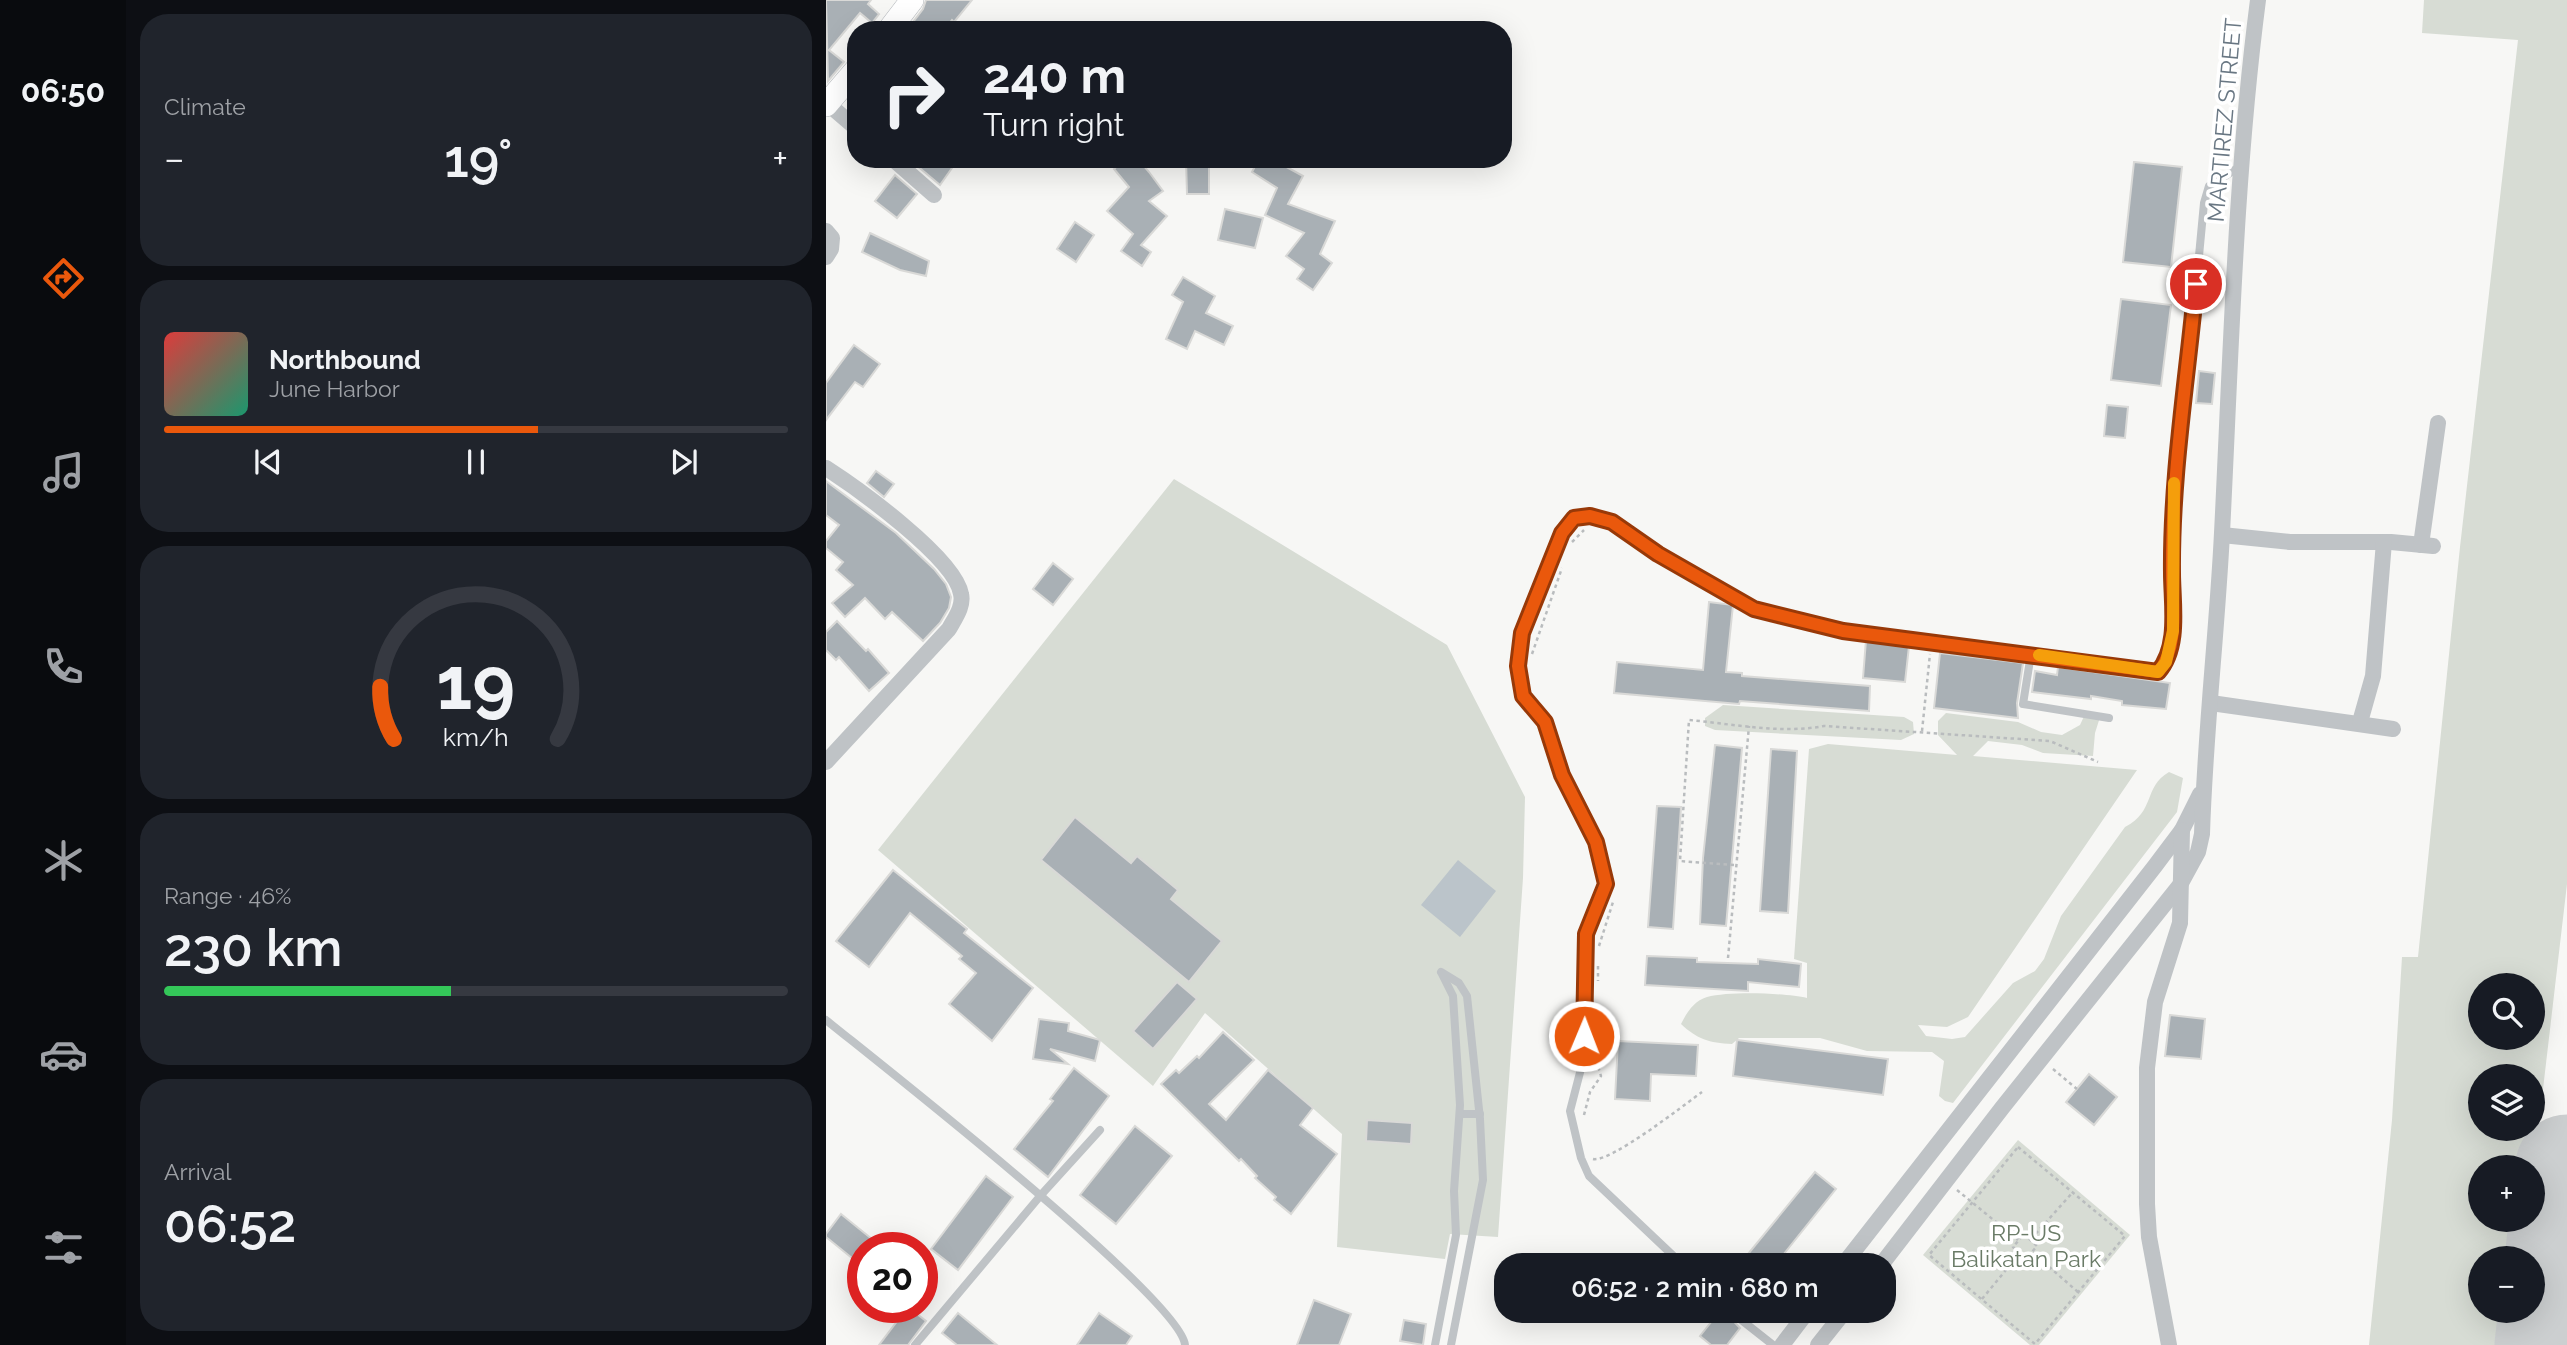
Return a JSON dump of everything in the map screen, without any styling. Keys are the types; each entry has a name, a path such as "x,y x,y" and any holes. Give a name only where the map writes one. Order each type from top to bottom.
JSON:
{"main road":[{"path":"896,21 912,0"},
{"path":"827,104 847,80"}],"street":[{"name":"MARTIREZ STREET","path":"1890,1253 2180,885 2193,862 2202,834 2213,637 2222,535 2227,396 2241,166 2258,0"},
{"path":"827,104 847,121"},
{"path":"903,168 934,195"},
{"path":"826,231 832,238 831,249 826,257"},
{"path":"2222,535 2290,542 2427,545 2438,423"},
{"path":"826,468 919,540 946,568 960,588 962,602 950,629 826,762"},
{"path":"2360,722 2373,676 2384,542"},
{"path":"2211,704 2360,722 2393,729"},
{"path":"1852,1253 1980,1089 2071,978 2182,830 2203,789"},
{"path":"2169,1345 2148,1226 2147,1068 2154,1002 2180,923 2182,830"},
{"path":"1980,1089 2002,1108"},
{"path":"1782,1345 1799,1323"},
{"path":"1818,1345 1835,1323"}],"lane":[{"path":"1670,1253 1589,1176 1581,1158 1570,1111 1584,1057 1586,934 1606,884 1596,842 1562,775 1545,722 1523,696 1518,666 1522,633 1562,533 1574,518 1590,516 1612,522 1658,554 1754,609 1843,631 2158,672 2166,662 2173,631 2175,481 2204,202 2209,186 2241,166"},
{"path":"2031,654 2023,704 2109,718"},
{"path":"1435,1345 1456,1235 1454,1191 1460,1114 1452,996 1441,972 1459,983 1467,996 1480,1114 1483,1180 1451,1345"},
{"path":"826,1020 1041,1195 1164,1309 1184,1336 1185,1345"},
{"path":"1460,1114 1480,1114"},
{"path":"915,1345 1041,1195 1100,1130"},
{"path":"1745,1323 1773,1345"}],"path":[{"path":"1922,731 1932,641"},
{"path":"1734,864 1680,861 1689,720 1808,729 1825,726 1922,731 2050,741 2098,762"},
{"path":"1728,958 1734,864 1749,726"},
{"path":"2042,1061 2077,1089"},
{"path":"2018,1147 2073,1192 2125,1236 2035,1344 1929,1255 2018,1147"},
{"path":"1946,1182 1973,1201 2018,1241"},
{"path":"2031,1240 2073,1192"},
{"path":"2024,1234 2038,1246 2026,1259 2012,1247 2018,1241 2024,1234"},
{"path":"2032,1252 2078,1292"},
{"path":"1982,1299 2020,1253"}],"green space":[{"path":"2424,0 2567,0 2567,884 2545,1072 2545,1064 2468,1064 2468,1141 2537,1141 2535,1155 2468,1155 2468,1232 2526,1232 2525,1246 2468,1246 2468,1323 2516,1323 2513,1345 2369,1345 2392,1120 2402,957 2418,957 2460,547 2518,40 2422,33"},
{"path":"1174,479 1447,645 1525,797 1523,878 1498,1237 1450,1234 1445,1259 1337,1247 1342,1134 1205,1013 1153,1086 878,850"},
{"path":"1723,705 1904,717 1913,722 1914,734 1901,740 1715,730 1705,726 1705,718"},
{"path":"2086,712 2101,714 2095,733 2093,756 2043,753 2022,745 1988,741 1973,756 2137,770 1968,1017 1947,1027 1918,1025 1926,1036 1952,1039 1965,1037 2013,983 2035,971 2044,959 2061,916 2125,827 2141,814 2161,778 2169,772 2183,778 2177,812 1953,1103 1939,1096 1944,1061 1932,1052 1867,1051 1820,1038 1739,1038 1732,1044 1698,1037 1681,1024 1691,1007 1707,997 1757,993 1807,998 1807,963 1794,959 1809,749 1828,744 1957,755 1938,735 1938,721 1946,713 2018,722 2041,732 2062,735 2080,725"},
{"name":"RP-US Balikatan Park","path":"2018,1140 2130,1235 2039,1345 2030,1345 1923,1255"}],"shaded area":[{"path":"1458,860 1496,891 1460,937 1421,905"}],"building":[{"path":"826,0 871,0 868,4 879,14 874,21 860,13 853,21 847,21 847,29 829,50 844,62 828,81"},
{"path":"926,0 972,0 955,21 914,21"},
{"path":"2134,162 2182,167 2171,267 2123,262"},
{"path":"920,168 952,168 940,185"},
{"path":"1146,168 1163,191 1149,201 1167,216 1141,245 1151,252 1142,266 1121,251 1133,234 1107,211 1129,187 1114,169"},
{"path":"1186,168 1209,168 1209,194 1187,194"},
{"path":"1254,168 1288,168 1303,176 1288,204 1335,221 1320,254 1332,263 1313,290 1297,279 1304,269 1286,256 1304,233 1265,215 1277,188 1252,172"},
{"path":"895,175 917,194 897,218 875,201"},
{"path":"1225,209 1263,218 1255,248 1218,240"},
{"path":"1075,222 1094,235 1076,262 1057,249"},
{"path":"870,233 929,261 926,276 900,270 862,252"},
{"path":"1183,277 1215,296 1206,313 1233,326 1224,345 1195,331 1187,349 1166,339 1183,302 1172,295"},
{"path":"2121,299 2171,305 2161,386 2111,380"},
{"path":"854,345 880,364 863,387 855,382 826,420 826,383"},
{"path":"2199,371 2215,373 2212,404 2196,403"},
{"path":"2107,405 2128,407 2125,438 2104,436"},
{"path":"876,471 894,484 884,497 867,483"},
{"path":"826,481 896,533 946,584 951,597 949,608 940,623 923,641 892,612 885,619 865,598 845,617 832,603 853,585 836,570 843,562 826,548 826,541 839,525 826,515"},
{"path":"1053,563 1073,579 1053,605 1033,589"},
{"path":"1709,602 1733,605 1726,672 1742,673 1742,676 1870,686 1869,711 1740,701 1739,704 1614,693 1617,662 1703,670"},
{"path":"837,621 866,651 868,649 889,673 869,691 839,657 836,660 826,650 826,632"},
{"path":"1866,640 1909,646 1905,682 1863,678"},
{"path":"1940,653 2023,663 2017,703 2018,718 1934,708"},
{"path":"2058,667 2170,683 2166,709 2122,705 2122,701 2091,696 2091,699 2032,692 2035,671 2057,675"},
{"path":"1715,745 1742,748 1726,926 1700,924 1703,858"},
{"path":"1771,749 1797,751 1788,913 1760,911"},
{"path":"1657,806 1681,807 1673,929 1648,927"},
{"path":"1075,817 1131,863 1137,856 1178,890 1171,899 1222,941 1189,982 1041,860"},
{"path":"893,870 967,929 964,933 1033,988 992,1041 949,1004 976,973 959,959 962,956 910,913 869,967 836,941"},
{"path":"1647,956 1697,958 1697,962 1758,964 1758,959 1801,964 1799,987 1748,982 1748,991 1645,985"},
{"path":"1177,982 1197,999 1153,1049 1133,1031"},
{"path":"2170,1015 2205,1019 2201,1059 2165,1056"},
{"path":"1039,1019 1069,1023 1068,1031 1100,1040 1095,1061 1050,1049 1068,1064 1033,1059"},
{"path":"1223,1032 1254,1060 1209,1104 1226,1120 1268,1070 1313,1108 1300,1125 1337,1154 1291,1214 1274,1200 1276,1197 1255,1178 1257,1176 1241,1159 1239,1161 1161,1084 1176,1070 1179,1073 1197,1056 1199,1058"},
{"path":"1737,1040 1888,1059 1883,1095 1733,1076"},
{"path":"1618,1041 1698,1045 1696,1076 1651,1074 1650,1101 1615,1099"},
{"path":"1074,1068 1109,1096 1048,1177 1014,1149 1053,1101 1050,1099"},
{"path":"2089,1074 2117,1097 2094,1125 2066,1102"},
{"path":"1367,1120 1412,1123 1411,1144 1366,1141"},
{"path":"1135,1126 1172,1156 1116,1224 1080,1195"},
{"path":"1815,1172 1836,1189 1785,1253 1749,1253"},
{"path":"986,1176 1013,1197 958,1270 938,1254 938,1240"},
{"path":"841,1214 863,1232 847,1232 847,1254 826,1237"},
{"path":"1314,1300 1351,1314 1339,1345 1297,1345"},
{"path":"958,1313 997,1345 957,1345 942,1333"},
{"path":"1099,1313 1132,1336 1126,1345 1077,1345"},
{"path":"1404,1320 1426,1324 1423,1345 1400,1341"},
{"path":"896,1323 924,1323 908,1345 879,1345"},
{"path":"1710,1323 1735,1323 1740,1328 1727,1345 1711,1345 1700,1336"}],"runway":[{"path":"2546,1345 2567,1166"}],"slow traffic":[{"path":"2039,655 2158,672 2166,662 2173,631 2174,483"}],"route":[{"path":"1584,1036 1586,934 1606,884 1596,842 1562,775 1545,722 1523,696 1518,666 1522,633 1562,533 1574,518 1590,516 1612,522 1658,554 1754,609 1843,631 2158,672 2166,662 2173,631 2175,481 2196,284"}]}
